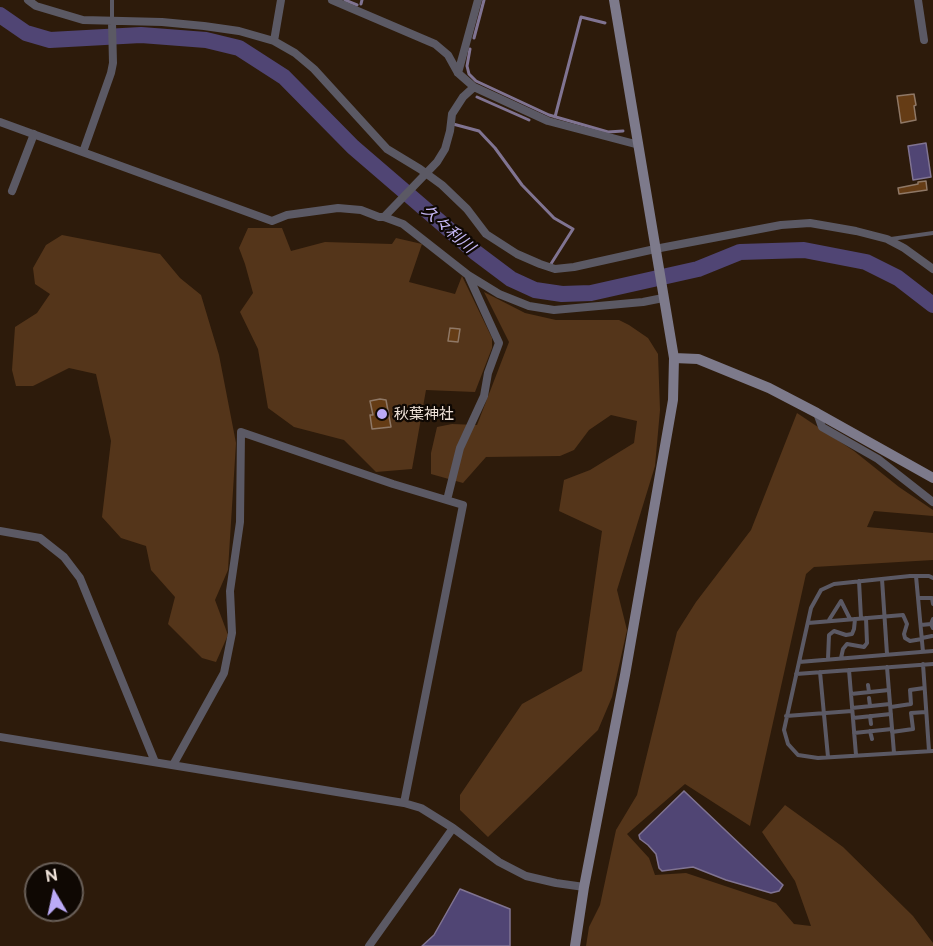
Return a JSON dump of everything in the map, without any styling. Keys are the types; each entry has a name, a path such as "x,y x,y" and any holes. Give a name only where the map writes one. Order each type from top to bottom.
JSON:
{"street":[{"path":"28,0 36,6 83,20 111,23 162,22 204,26 238,31 274,41 295,53 314,69 387,149 442,185 459,201 486,234 517,254 555,269 781,225 803,224 856,231 887,239 933,269"},
{"path":"274,41 280,0"},
{"path":"332,0 435,44 448,56 458,73 474,87 548,121 639,145"},
{"path":"458,73 478,0"},
{"path":"575,946 671,409 674,358 614,0"},
{"path":"918,0 924,40"},
{"path":"83,152 111,73 113,57 111,23"},
{"path":"384,217 437,162 445,149 452,114 463,97 474,87"},
{"path":"0,122 272,221 287,215 338,208 360,210 384,217 403,224 468,275 500,294 529,306 554,310 663,298"},
{"path":"12,191 34,134"},
{"path":"447,500 460,448 484,396 488,374 499,343 468,275"},
{"path":"674,358 698,359 769,388 933,478"},
{"path":"817,413 822,426 878,459 933,502"},
{"path":"173,765 224,673 232,633 230,591 240,522 241,432 463,505 404,803"},
{"path":"0,531 40,538 64,557 80,578 155,762"},
{"path":"0,737 404,803 421,808 499,862 526,876 556,884 584,887"},
{"path":"369,946 453,828"}],"lane":[{"path":"111,23 112,0"},
{"path":"887,239 933,233"},
{"path":"922,664 931,751 828,757 798,755 788,744 784,730 786,716 811,608 821,590 834,584 859,581 916,576 933,578"},
{"path":"916,576 923,652"},
{"path":"882,579 887,654"},
{"path":"859,581 861,618"},
{"path":"918,598 932,598 933,604"},
{"path":"828,621 841,601 852,619 854,629 852,634 846,635 834,631 829,635 828,659"},
{"path":"808,623 903,615 907,624 904,634 909,641 933,636"},
{"path":"841,658 847,644 864,647 867,643 866,618"},
{"path":"921,625 932,624"},
{"path":"799,662 933,651"},
{"path":"796,674 933,664"},
{"path":"887,667 894,753"},
{"path":"849,670 856,755"},
{"path":"820,672 828,757"},
{"path":"868,685 870,706"},
{"path":"786,716 870,706 911,704 910,690 924,688"},
{"path":"851,694 869,695 889,690"},
{"path":"854,733 913,729 911,713 926,712"},
{"path":"853,718 891,714"},
{"path":"870,716 871,724"},
{"path":"870,731 872,739"}],"shaded area":[{"path":"926,143 931,177 913,180 908,146"},
{"path":"248,228 282,228 291,251 325,242 392,244 396,238 422,244 409,282 455,294 462,276 492,338 492,348 475,392 426,390 412,469 376,472 344,440 294,427 268,408 258,349 240,312 253,293 239,248"},
{"path":"62,235 160,254 180,278 201,295 219,355 236,443 228,570 215,600 228,635 216,662 202,658 168,624 175,597 151,570 146,546 121,538 102,517 111,441 96,374 69,368 33,386 16,386 12,370 15,327 37,313 50,294 35,284 33,268 46,245"},
{"path":"484,292 525,313 556,320 619,320 629,325 648,338 658,354 660,410 655,466 617,590 627,630 612,697 598,730 488,837 460,810 460,795 522,704 582,671 602,531 559,511 564,480 590,470 634,443 637,421 611,415 589,430 574,450 560,456 486,457 463,483 431,474 431,453 437,427 452,424 477,425 509,342"},
{"path":"797,413 854,451 899,487 933,510 933,516 874,511 867,527 933,533 933,560 814,567 806,574 750,826 685,784 627,834 649,858 655,875 686,873 776,903 794,924 811,926 795,881 762,832 785,805 843,847 913,916 933,946 586,946 589,927 600,905 616,830 637,795 677,632 696,602 751,530"},
{"path":"684,791 783,885 779,891 771,893 726,880 693,867 662,871 659,868 656,854 640,839 639,835"},
{"path":"460,889 510,909 510,946 422,946 434,935"}],"building":[{"path":"914,94 916,120 901,123 897,96"},
{"path":"926,181 927,190 899,194 898,188"},
{"path":"450,328 460,329 458,342 448,341"},
{"name":"秋葉神社","path":"386,400 391,427 372,429 370,415 373,415 370,401"}],"waterway":[{"path":"345,0 357,5"},
{"path":"361,4 362,0"},
{"path":"474,38 484,0"},
{"name":"久々利川","path":"0,15 26,33 50,40 141,35 206,40 239,48 284,77 353,147 475,252 511,279 535,290 562,294 591,293 698,269 740,252 804,250 866,262 898,278 933,305"},
{"path":"555,117 581,17 605,23"},
{"path":"470,49 467,66 469,74 476,81 549,115 608,132 623,131"},
{"path":"477,97 529,120"},
{"path":"453,124 479,131 495,148 522,185 554,218 573,229 549,267"}],"place":[{"name":"秋葉神社","path":"382,414"}]}
